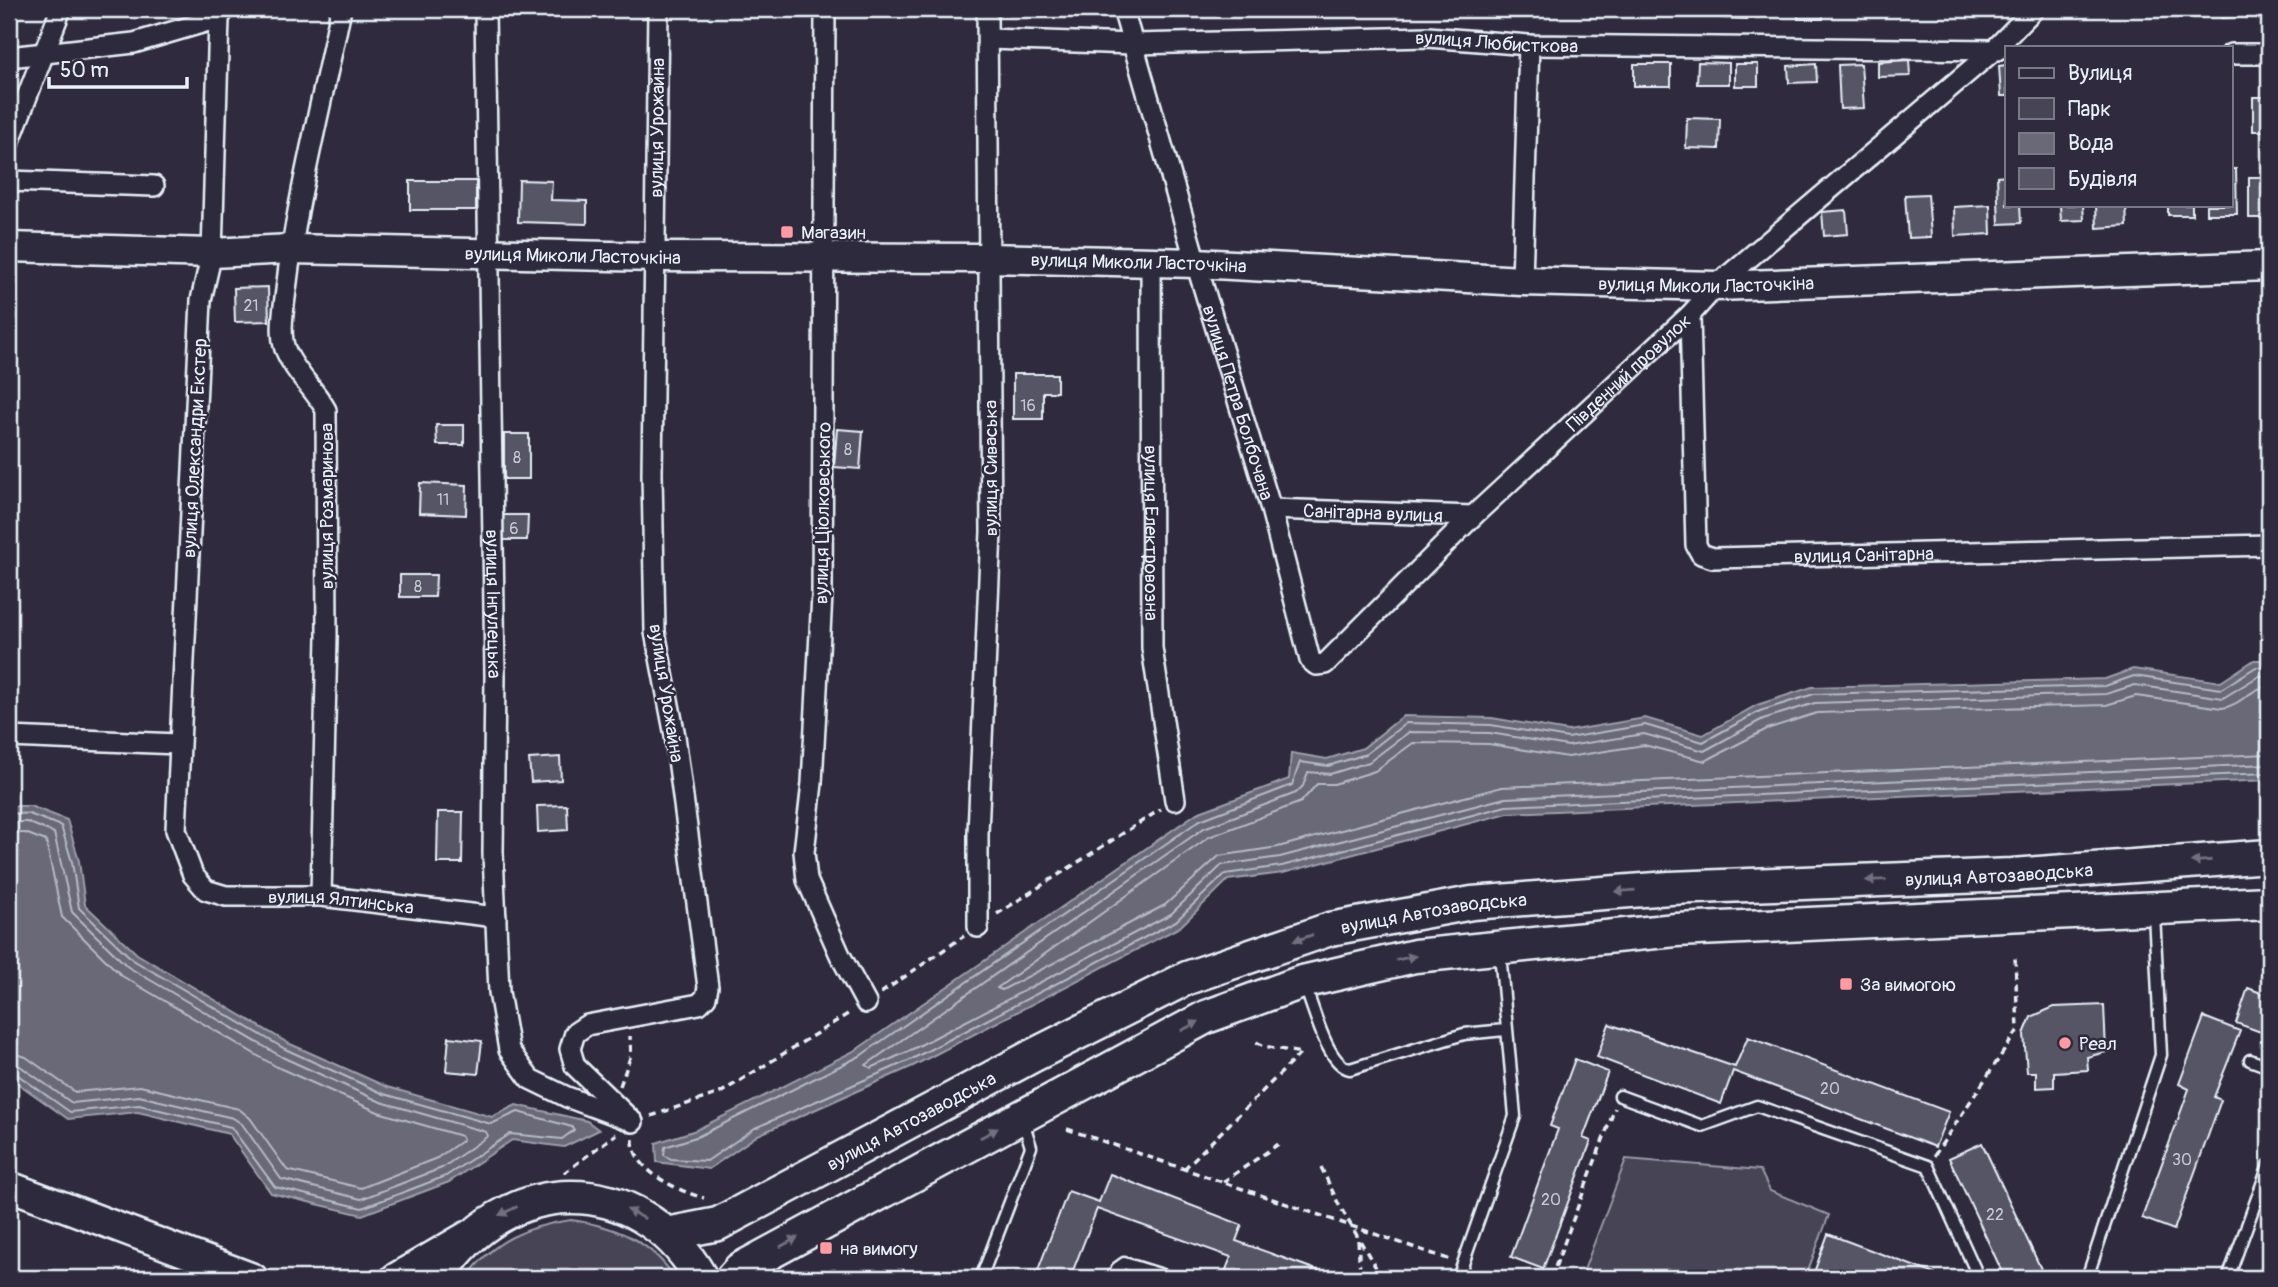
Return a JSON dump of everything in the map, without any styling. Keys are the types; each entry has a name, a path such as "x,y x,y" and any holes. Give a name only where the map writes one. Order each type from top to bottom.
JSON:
{"main road":[{"name":"вулиця Автозаводська","path":"667,1234 718,1224 1034,1055 1187,978 1330,929 1472,903 1670,888 2012,875 2269,856"},
{"path":"1670,888 1676,930"},
{"name":"вулиця Автозаводська","path":"732,1278 740,1269 1206,1017 1302,982 1415,956 1676,930 2269,903"},
{"path":"438,1278 454,1253 478,1229 508,1211 541,1199 575,1197 608,1202 639,1214 667,1234 686,1254 701,1278"}],"street":[{"path":"9,144 61,9"},
{"name":"вулиця Розмаринова","path":"321,896 327,636 326,410 316,392 297,373 284,346 283,313 291,249 341,9"},
{"name":"вулиця Інгулецька","path":"485,9 495,676 493,853 499,992 509,1050 530,1079 567,1097 633,1122"},
{"name":"вулиця Урожайна","path":"633,1122 575,1066 570,1049 575,1033 587,1025 699,1004 706,997 708,987 673,723 655,632 652,474 658,9"},
{"name":"вулиця Ціолковського","path":"824,9 822,595 812,783 804,852 807,880 840,955 866,1003"},
{"name":"вулиця Сиваська","path":"978,927 978,833 991,531 988,9"},
{"name":"вулиця Петра Болбочана","path":"1123,9 1271,509 1310,660 1316,665 1325,664"},
{"name":"Південний провулок","path":"1325,664 1473,516 1690,315 1716,286 2000,50 2034,9"},
{"path":"9,57 134,43 222,13"},
{"name":"вулиця Олександри Екстер","path":"193,875 176,830 178,744 201,300 212,253 222,13"},
{"name":"вулиця Любисткова","path":"988,39 1134,44 1428,37 1529,45 2000,50"},
{"path":"1522,281 1529,45"},
{"path":"2232,54 2269,54"},
{"path":"9,181 154,186"},
{"name":"вулиця Миколи Ласточкіна","path":"9,247 212,253 291,249 655,257 823,255 989,258 1196,263 1522,281 1716,286 2269,266"},
{"name":"вулиця Електровозна","path":"1152,263 1152,648 1175,800"},
{"name":"вулиця Санітарна","path":"1690,315 1696,545 1701,554 1713,558 2269,545"},
{"name":"Санітарна вулиця","path":"1271,509 1473,516"},
{"path":"9,737 178,744"},
{"name":"вулиця Ялтинська","path":"193,875 206,890 226,896 321,896 496,917"},
{"path":"9,1186 248,1277"},
{"path":"395,1278 478,1229"}],"lane":[{"path":"2087,1278 2161,1055 2154,909"},
{"path":"1458,1278 1516,1116 1505,1030 1499,948"},
{"path":"1302,982 1328,1051 1343,1068 1350,1069 1464,1034 1505,1030"},
{"path":"2250,1060 2269,1067"},
{"path":"1620,1096 1702,1126 1757,1106 1928,1166 1979,1278"},
{"path":"981,1278 1031,1147 1021,1115"},
{"path":"2228,1278 2269,1165"},
{"path":"1113,1278 1117,1268 1124,1263 1172,1278"}],"path":[{"path":"541,1199 569,1167 633,1122 720,1093 866,1003 1175,800"},
{"path":"1928,1166 2018,1030 2015,957"},
{"path":"646,1013 632,1025 631,1055 620,1086 619,1096 633,1122 632,1144 643,1165 685,1193 704,1198"},
{"path":"1184,1168 1301,1054 1252,1041"},
{"path":"1551,1278 1620,1096"},
{"path":"1067,1129 1463,1264"},
{"path":"1223,1182 1280,1143"},
{"path":"1321,1167 1382,1278"},
{"path":"1358,1237 1360,1273"}],"green space":[{"path":"1626,1159 1760,1170 1770,1191 1829,1215 1805,1278 1581,1278"},
{"path":"571,1220 602,1226 630,1237 654,1254 675,1278 467,1278 488,1254 512,1237 540,1226"}],"water":[{"path":"2254,660 2269,660 2269,780 1508,813 1283,873 1228,880 1180,927 913,1066 758,1135 709,1169 657,1162 656,1143 696,1130 856,1050 1197,813 1289,779 1291,753 1327,759 1363,748 1403,716 1492,718 1568,731 1645,718 1703,735 1757,705 1812,687 2105,679 2133,669 2221,682"},
{"path":"9,806 30,806 67,820 79,861 85,905 137,954 288,1043 387,1087 492,1117 516,1105 587,1121 599,1130 564,1147 512,1140 449,1182 362,1215 271,1193 229,1134 138,1112 68,1119 9,1077"}],"building":[{"path":"1722,9 1746,9 1746,19 1722,18"},
{"path":"1798,9 1823,9 1823,19 1798,19"},
{"path":"1989,9 2013,9 2012,15 1989,15"},
{"path":"2222,9 2243,9 2243,16 2222,18"},
{"path":"1909,60 1910,76 1878,77 1878,62"},
{"path":"1698,62 1729,63 1729,84 1697,84"},
{"path":"1634,64 1671,64 1671,86 1634,86"},
{"path":"1735,64 1758,64 1758,86 1735,86"},
{"path":"1816,64 1817,82 1789,83 1788,66"},
{"path":"1861,64 1864,108 1840,109 1838,65"},
{"path":"2005,65 2005,96 2001,96 1999,66"},
{"path":"2253,97 2269,97 2269,131 2253,131"},
{"path":"1687,118 1720,119 1719,149 1686,148"},
{"path":"2232,169 2236,169 2237,214 2206,214 2206,206 2232,206"},
{"path":"2005,175 2005,206 2020,206 2021,223 1999,224 1997,176"},
{"path":"2249,177 2269,177 2269,218 2249,218"},
{"path":"519,180 552,181 551,200 587,201 587,224 518,222"},
{"path":"410,181 476,181 476,210 410,210"},
{"path":"1928,194 1931,237 1908,238 1905,195"},
{"path":"1990,205 1991,234 1955,236 1954,207"},
{"path":"2060,206 2083,206 2084,220 2061,221"},
{"path":"2096,206 2126,206 2127,226 2097,228"},
{"path":"2168,206 2192,206 2192,215 2168,215"},
{"path":"1846,210 1848,234 1824,236 1822,212"},
{"path":"268,287 269,321 235,322 234,288"},
{"path":"1013,374 1057,374 1057,392 1043,392 1043,419 1013,419"},
{"path":"436,425 464,425 464,445 437,445"},
{"path":"837,429 863,431 860,469 834,467"},
{"path":"504,434 529,434 529,479 504,479"},
{"path":"420,483 467,485 466,515 419,513"},
{"path":"501,515 528,515 527,540 501,540"},
{"path":"400,575 436,575 435,597 400,597"},
{"path":"560,757 561,780 531,782 529,759"},
{"path":"567,805 568,830 538,832 537,806"},
{"path":"438,812 463,812 462,863 437,863"},
{"path":"2248,988 2269,996 2269,1035 2236,1023"},
{"name":"Реал","path":"2104,1005 2106,1052 2087,1057 2088,1070 2054,1072 2054,1087 2036,1088 2036,1072 2027,1072 2024,1034 2031,1017 2054,1007"},
{"path":"2204,1017 2240,1031 2214,1097 2221,1100 2174,1230 2142,1218 2189,1089 2179,1084"},
{"path":"1609,1024 1735,1067 1748,1037 1949,1112 1935,1147 1733,1071 1721,1104 1597,1057"},
{"path":"449,1037 482,1041 478,1074 446,1071"},
{"path":"1575,1059 1608,1072 1583,1138 1591,1141 1543,1269 1511,1257 1558,1129 1550,1126"},
{"path":"1982,1143 2041,1269 2022,1278 2005,1278 1949,1158"},
{"path":"1110,1174 1242,1225 1236,1241 1339,1278 1233,1278 1224,1275 1231,1257 1097,1209 1070,1278 1035,1278 1068,1191 1099,1202"},
{"path":"1828,1234 1935,1274 1934,1278 1812,1278"},
{"path":"2264,1258 2269,1261 2269,1278 2256,1278"}],"place":[{"name":"Магазин","path":"787,232"},
{"name":"За вимогою","path":"1846,984"},
{"name":"Реал","path":"2065,1043"},
{"name":"на вимогу","path":"826,1248"}]}
